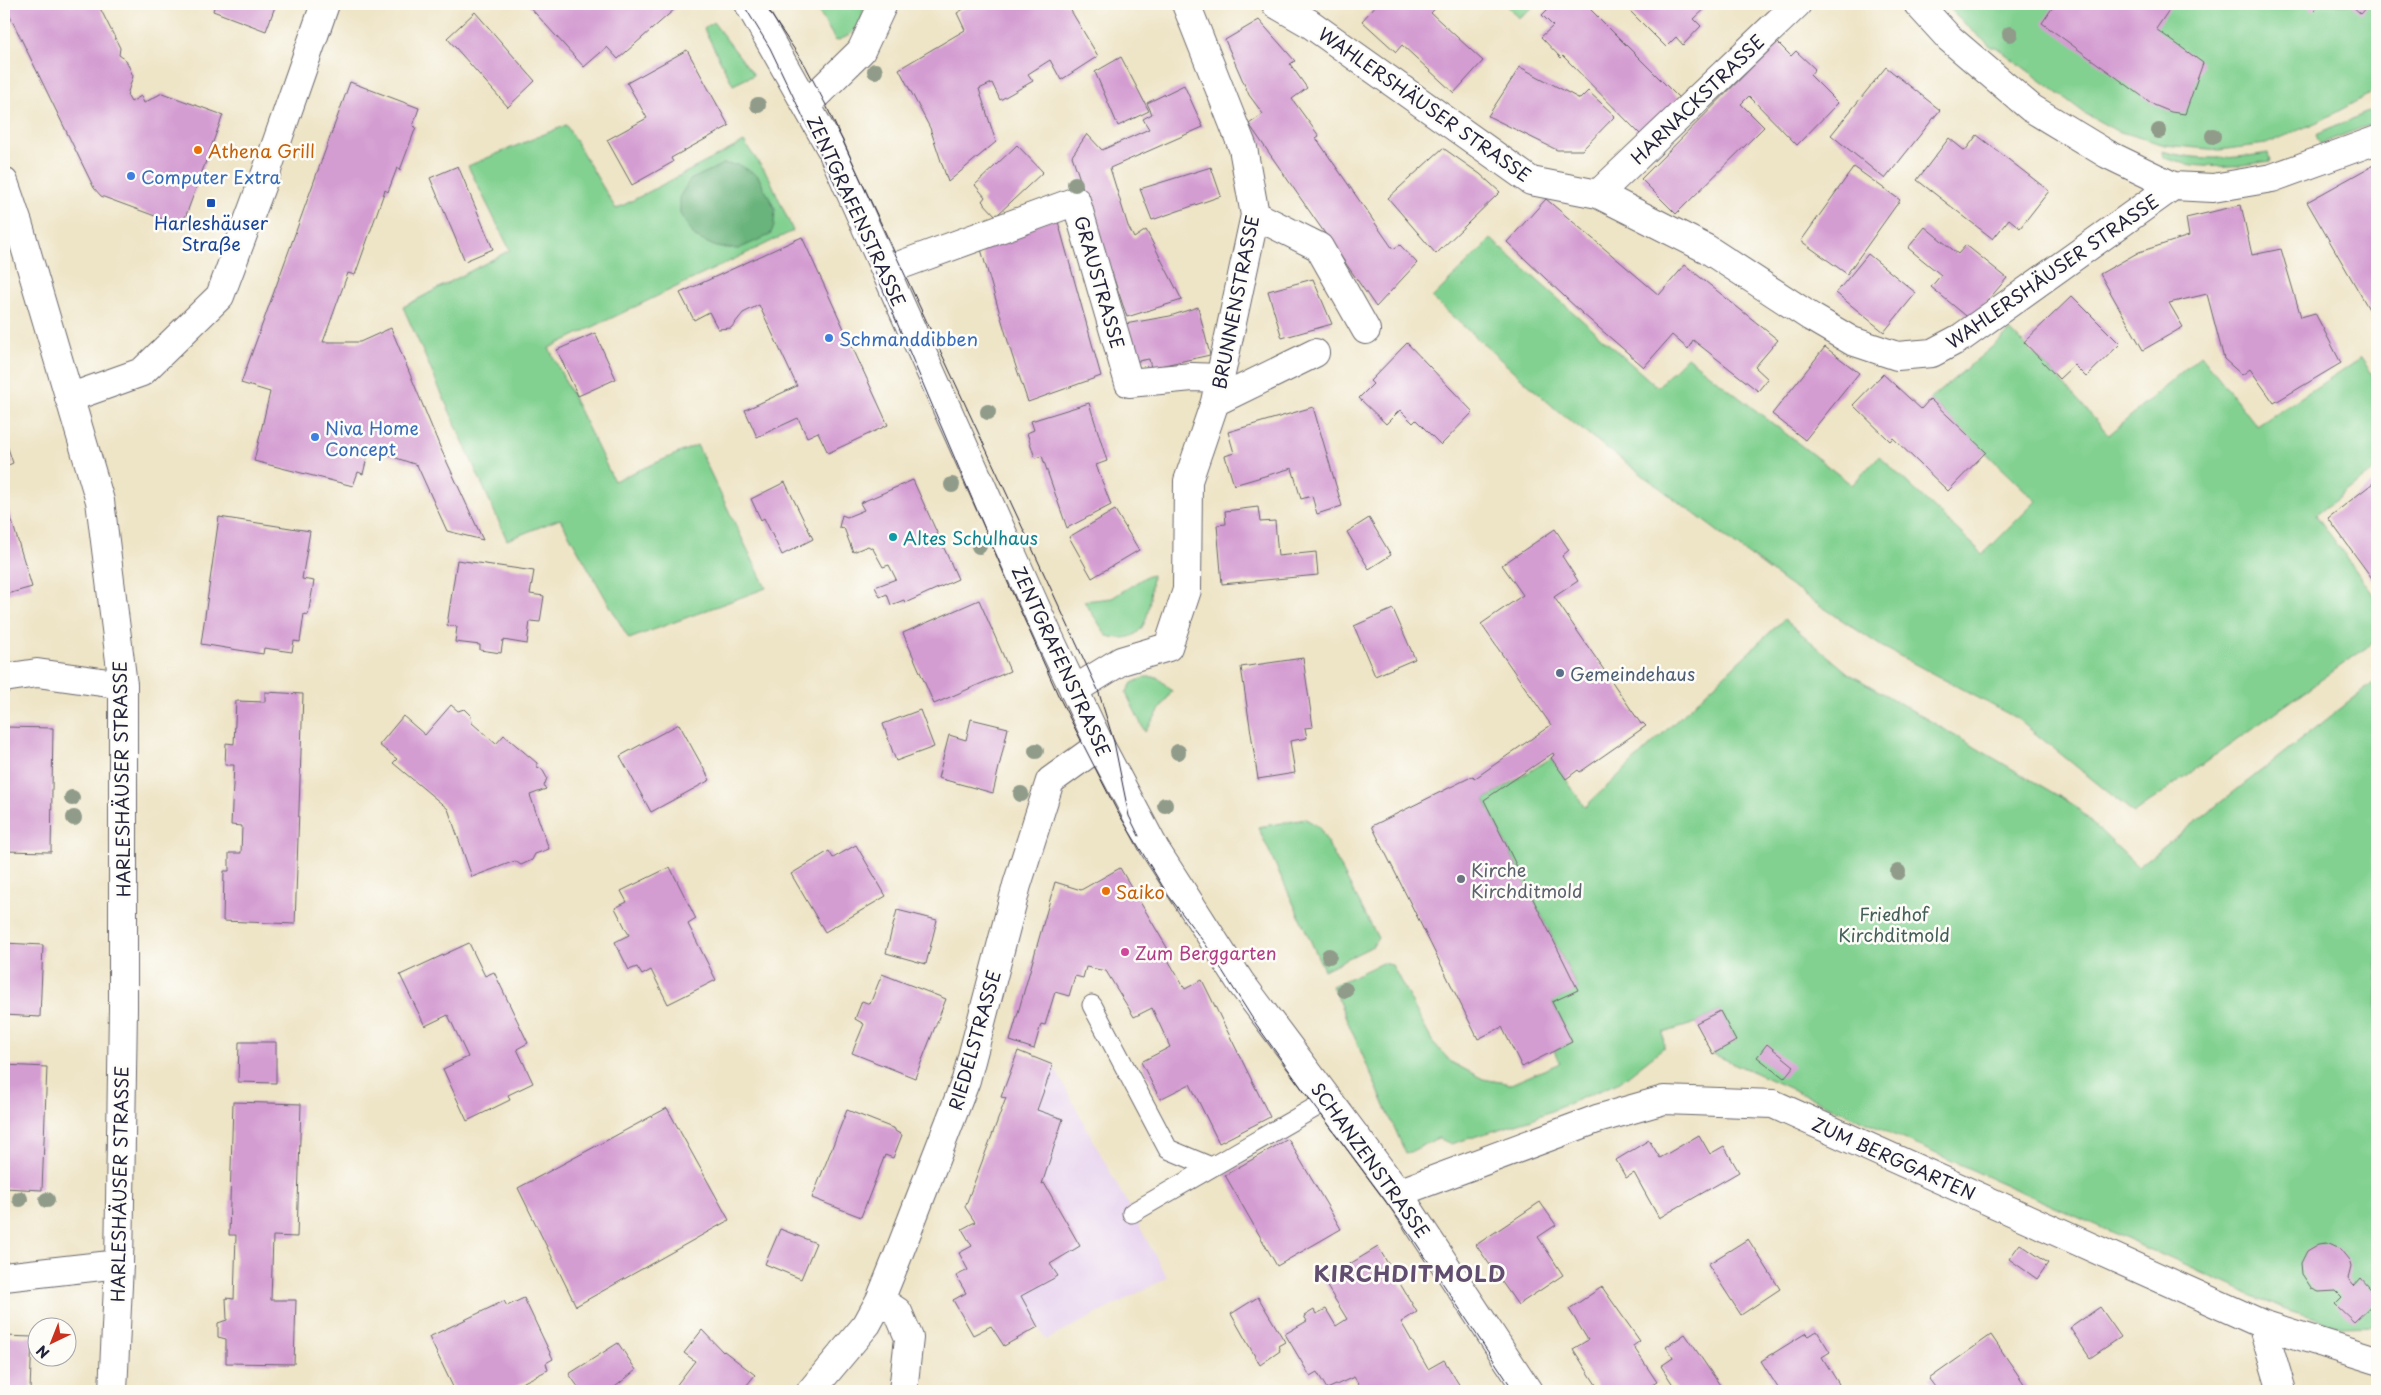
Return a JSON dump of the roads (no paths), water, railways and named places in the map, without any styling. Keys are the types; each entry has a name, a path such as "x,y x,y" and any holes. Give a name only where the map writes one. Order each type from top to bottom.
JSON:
{"street":[{"path":"69,398 142,372 220,296 266,173 325,4"},
{"name":"ZENTGRAFENSTRASSE","path":"749,4 807,104 886,270 1100,745 1163,862 1241,983"},
{"path":"807,104 861,51 884,4"},
{"name":"BRUNNENSTRASSE","path":"1074,690 1121,661 1168,646 1187,590 1188,481 1217,390 1255,215 1243,148 1186,4"},
{"name":"WAHLERSHÄUSER STRASSE","path":"1276,4 1309,23 1530,180 1598,194 1707,249 1803,312 1852,341 1897,356 1932,353 1962,337 2173,186 2213,188 2272,178 2377,140"},
{"name":"HARNACKSTRASSE","path":"1598,194 1796,4"},
{"path":"1918,4 1949,38 2031,108 2107,154 2173,186"},
{"name":"HARLESHÄUSER STRASSE","path":"4,182 18,223 100,501 123,686 123,1009 119,1264 113,1391"},
{"name":"GRAUSTRASSE","path":"886,270 1076,200 1129,383 1192,377 1217,390"},
{"path":"1255,215 1319,247 1366,330"},
{"name":"BRUNNENSTRASSE","path":"1217,390 1315,353"},
{"path":"4,678 37,673 123,686"},
{"name":"RIEDELSTRASSE","path":"811,1391 866,1324 880,1300 966,1080 1017,885 1050,781 1100,745"},
{"name":"SCHANZENSTRASSE","path":"1241,983 1398,1193 1528,1391"},
{"name":"ZUM BERGGARTEN","path":"1398,1193 1597,1119 1664,1100 1773,1104 2262,1324 2377,1360"},
{"path":"4,1277 119,1264"},
{"path":"880,1300 898,1312 909,1338 903,1391"},
{"path":"2262,1324 2282,1391"}],"lane":[{"path":"1092,1005 1168,1149 1211,1168"},
{"path":"1132,1212 1328,1100"}],"tram line":[{"path":"743,4 770,48 860,236 1008,583 1058,695 1117,811 1168,895 1206,945 1256,1024 1412,1237 1514,1391"},
{"path":"764,4 805,65 826,105 1098,690 1114,742 1129,816 1139,836"}],"place":[{"name":"Athena Grill","path":"198,150"},
{"name":"Computer Extra","path":"131,176"},
{"name":"Harleshäuser Straße","path":"211,203"},
{"name":"Schmanddibben","path":"829,338"},
{"name":"Niva Home Concept","path":"315,437"},
{"name":"Altes Schulhaus","path":"893,537"},
{"name":"Gemeindehaus","path":"1560,673"},
{"name":"Kirche Kirchditmold","path":"1461,879"},
{"name":"Saiko","path":"1106,891"},
{"name":"Zum Berggarten","path":"1125,952"}],"district":[{"name":"KIRCHDITMOLD","path":"1410,1272"}],"park label":[{"name":"Friedhof Kirchditmold","path":"1894,923"}]}
